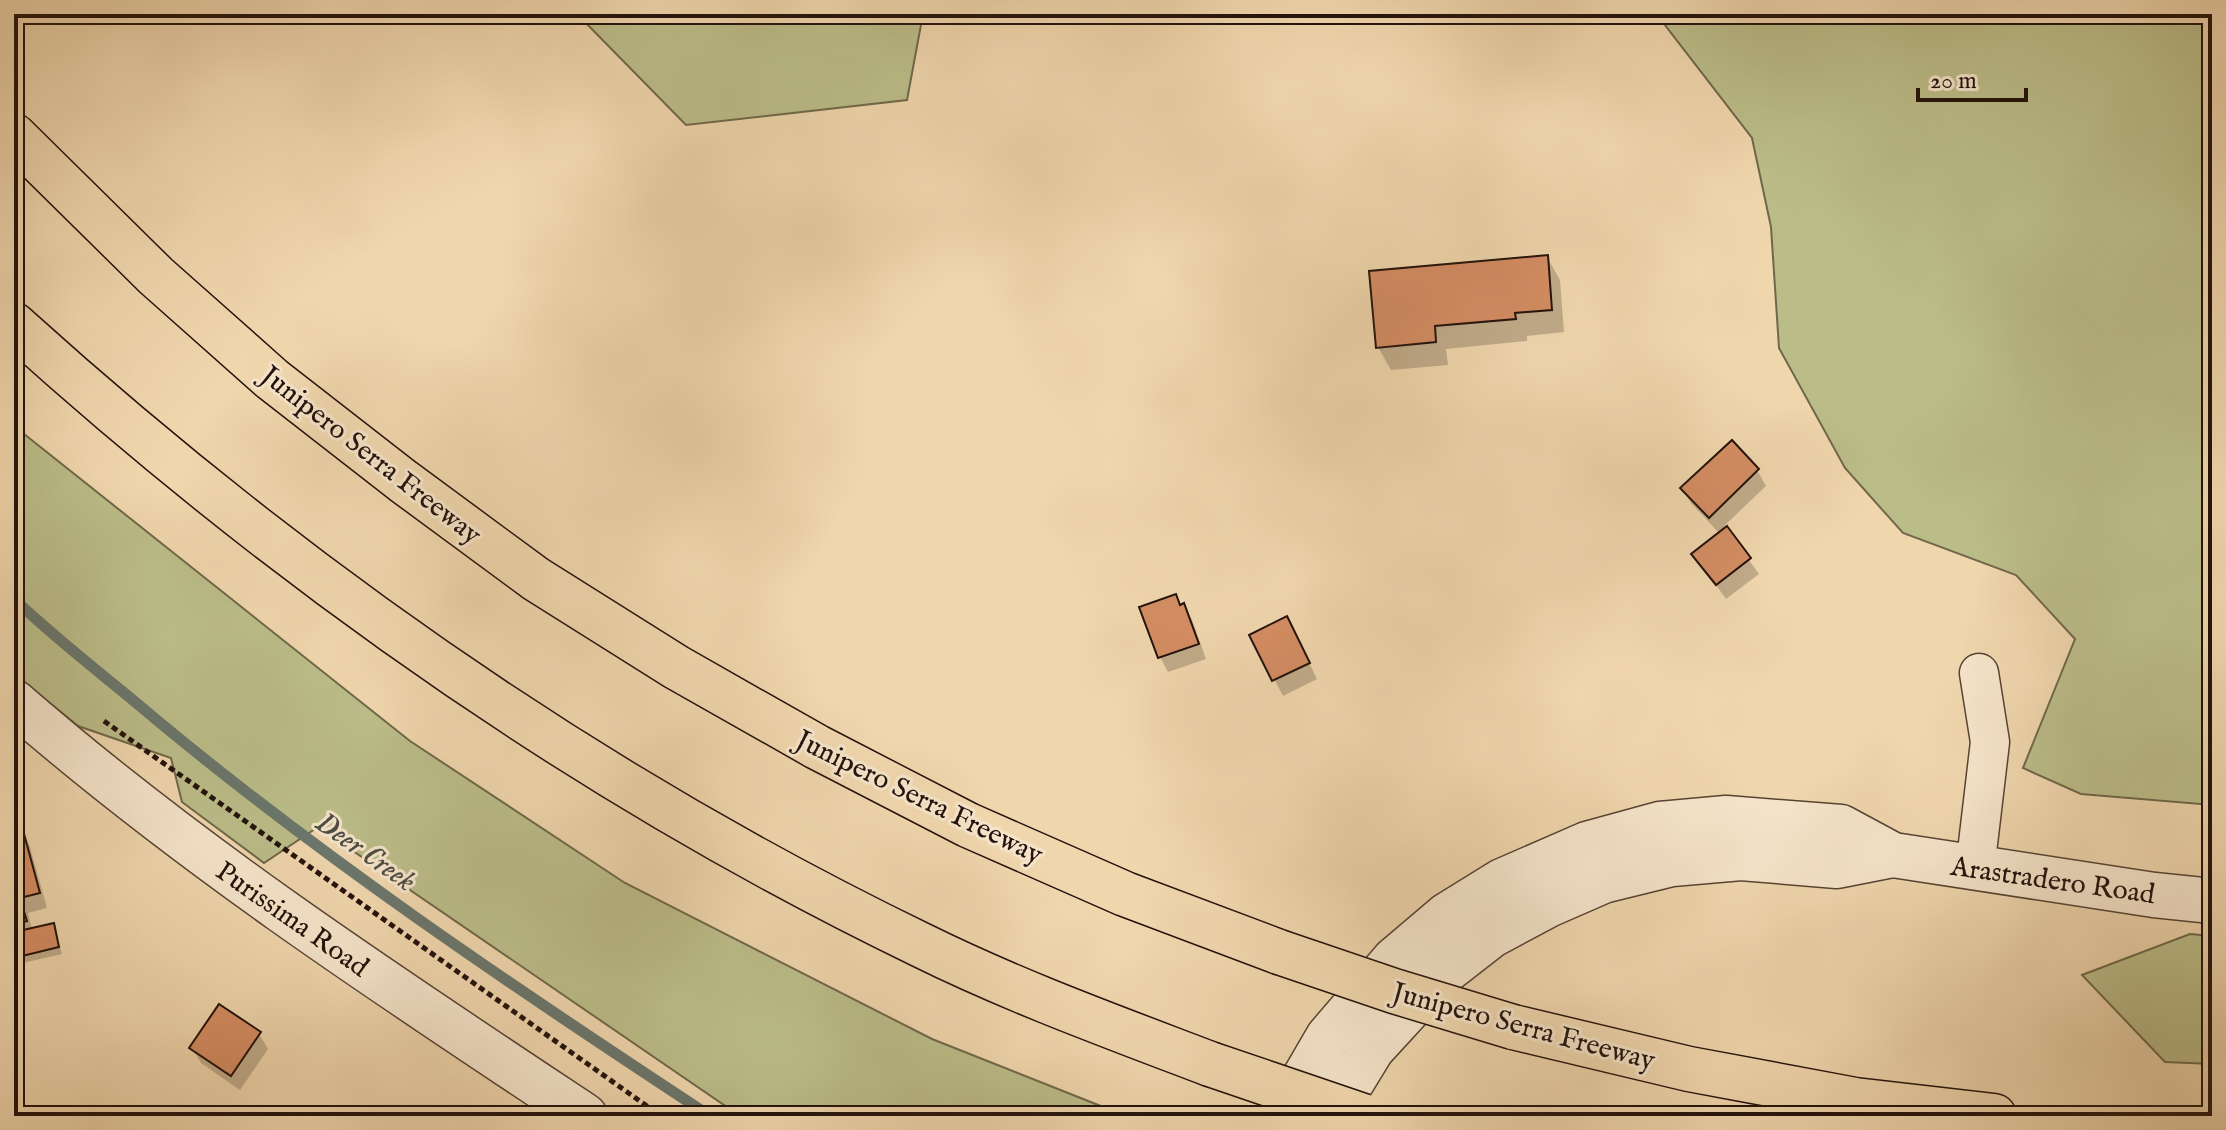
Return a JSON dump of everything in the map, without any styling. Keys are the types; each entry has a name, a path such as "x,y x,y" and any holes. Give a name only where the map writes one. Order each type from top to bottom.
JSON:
{"highway":[{"name":"Junipero Serra Freeway","path":"14,136 156,276 272,379 536,579 689,674 817,747 968,825 1125,894 1279,952 1513,1027 1689,1069 1855,1100 1994,1116"},
{"path":"14,325 87,390 330,585 464,682 762,863 922,946 1082,1015 1210,1064 1363,1116"}],"street":[{"path":"1975,869 1990,742 1979,673"},
{"name":"Purissima Road","path":"14,702 144,811 376,976 585,1116"},
{"name":"Arastradero Road","path":"1282,1116 1328,1037 1394,960 1447,915 1502,881 1530,868 1587,844 1660,824 1726,818 1841,827 1893,855 2212,901"},
{"name":"Arastradero Road","path":"1331,1116 1372,1049 1438,977 1492,935 1548,905 1603,881 1672,864 1741,858 1837,866 1893,855"}],"path":[{"path":"92,713 661,1116"}],"green space":[{"path":"577,14 923,14 907,100 686,125"},
{"path":"1687,14 2212,14 2212,805 2081,794 2023,768 2075,639 2016,575 1903,533 1845,468 1779,348 1771,227 1752,138 1665,25"},
{"path":"14,426 410,741 625,883 932,1039 1126,1116 740,1116 318,827 264,863 182,802 171,758 78,726 14,674"},
{"path":"2190,934 2212,936 2212,1064 2165,1062 2082,975"}],"building":[{"path":"1548,255 1552,310 1515,313 1516,319 1435,326 1436,342 1376,348 1369,271"},
{"path":"1732,440 1759,469 1709,518 1680,488"},
{"path":"1727,526 1751,558 1716,585 1691,554"},
{"path":"1176,594 1180,605 1184,603 1199,644 1158,658 1139,607"},
{"path":"1287,616 1310,663 1272,681 1249,635"},
{"path":"23,830 40,893 20,898 27,921 14,925 14,832"},
{"path":"54,923 59,947 14,958 14,932"},
{"path":"219,1004 261,1032 231,1076 189,1048"}],"waterway":[{"name":"Deer Creek","path":"14,599 203,757 344,865 488,968 710,1116"}]}
